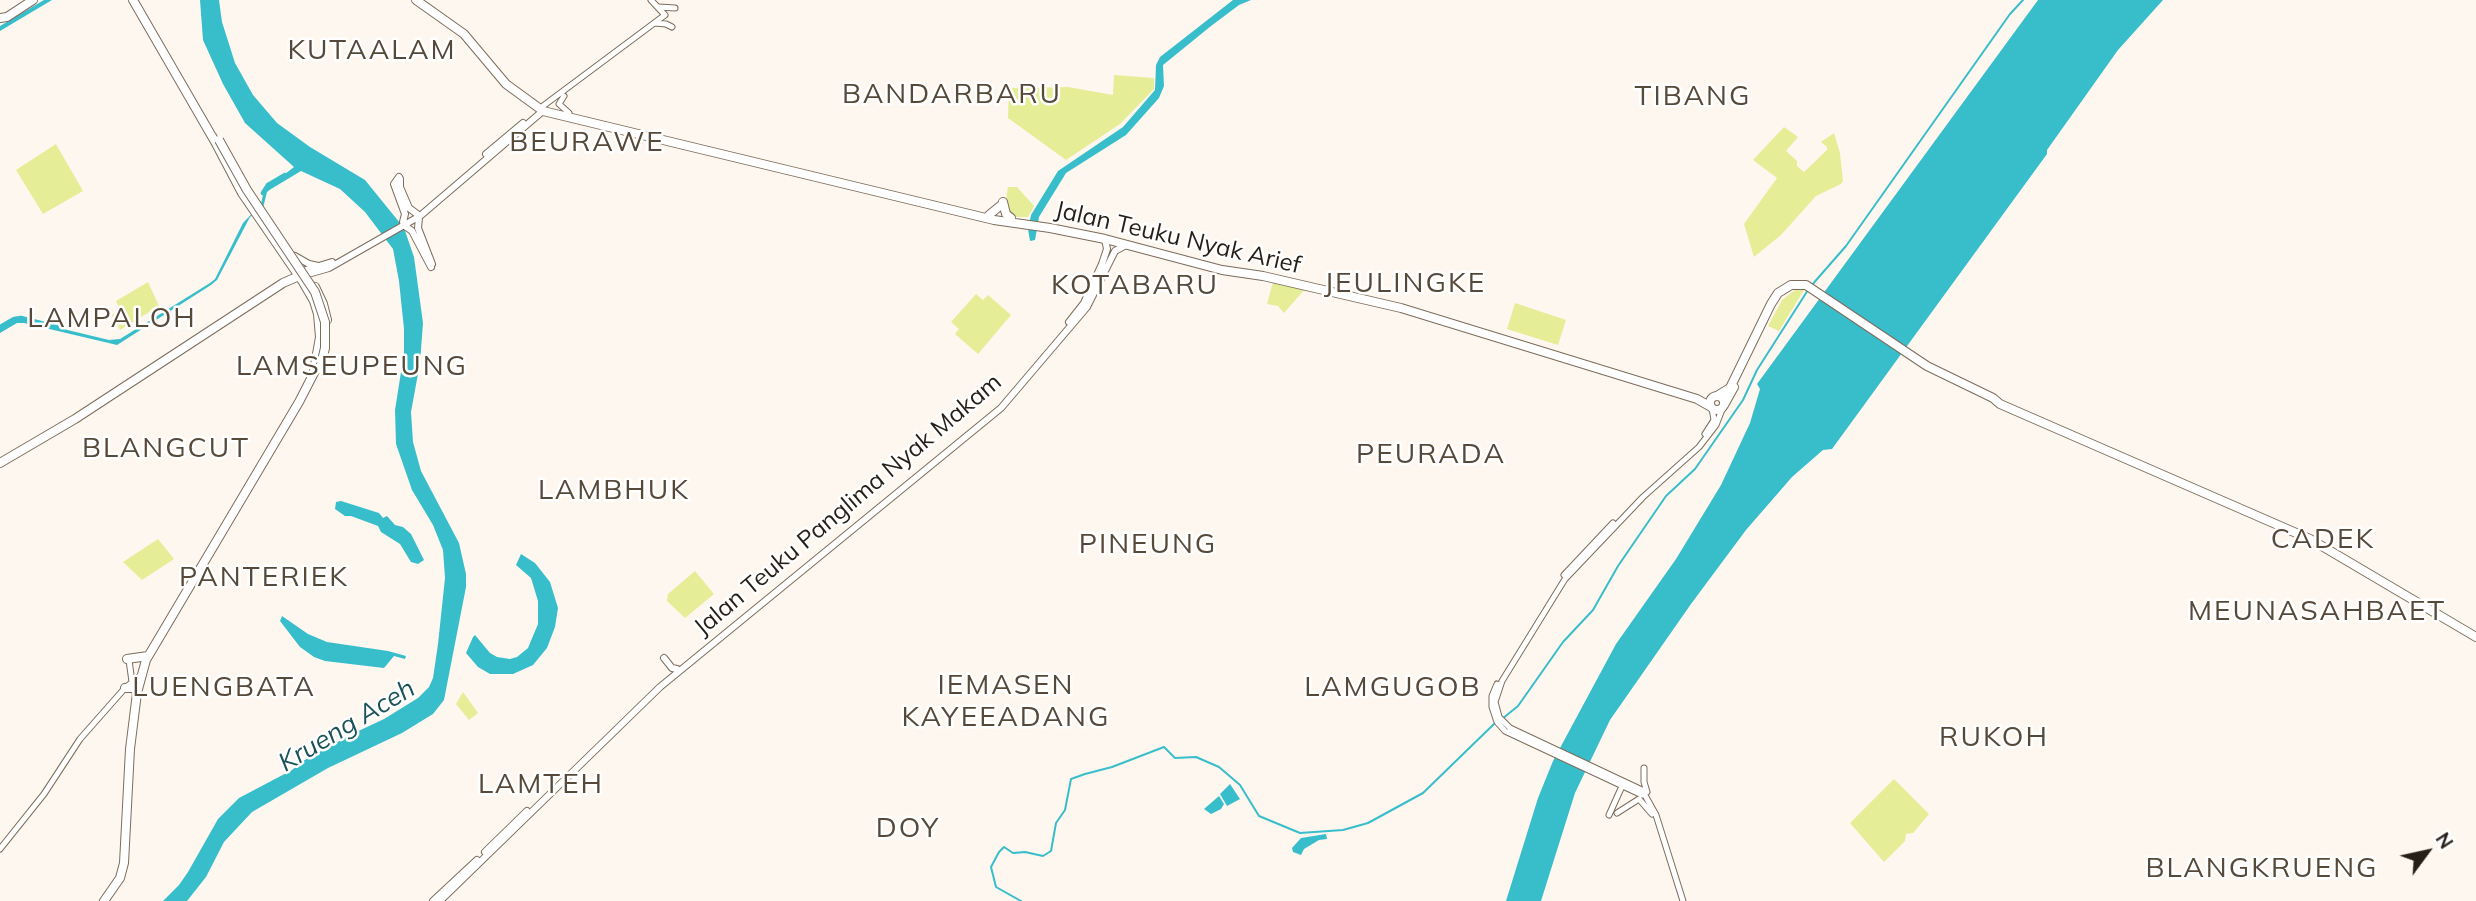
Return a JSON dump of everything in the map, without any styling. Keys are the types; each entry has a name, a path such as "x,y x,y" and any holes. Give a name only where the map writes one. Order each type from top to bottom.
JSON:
{"highway":[{"path":"135,0 257,209 323,304 328,328 326,359 320,375 314,379"},
{"path":"416,0 464,34 501,79 544,108"},
{"path":"423,0 465,30 503,76 544,108"},
{"path":"0,15 7,17 28,1"},
{"name":"Jalan Teuku Nyak Arief","path":"544,108 988,217 1000,223 1043,224 1158,251 1222,270 1263,276 1401,309 1713,402"},
{"path":"137,693 133,682 314,379 325,348 325,322 315,292 215,137"},
{"path":"988,217 1001,204 1005,212 1000,223"},
{"path":"257,209 295,256 314,301 320,324 314,379"},
{"name":"Jalan Teuku Nyak Arief","path":"1043,224 1158,251"},
{"path":"0,461 304,276"},
{"path":"1713,402 1730,388 1779,293 1791,285 1805,286 1911,359 1996,401 2310,539 2476,637"},
{"path":"1723,406 1779,298 1788,289 1805,286"},
{"path":"1713,402 1723,400 1723,406"},
{"path":"133,738 144,673 173,618"},
{"path":"128,659 149,656"},
{"path":"106,901 119,881 124,863 137,693 133,682"}],"main road":[{"path":"654,4 675,8"},
{"path":"404,224 412,231 431,266 417,226 419,215 544,108 665,15 654,4"},
{"path":"654,4 655,23"},
{"path":"655,23 671,27"},
{"path":"571,116 559,105 559,100 587,78 589,73"},
{"path":"304,276 342,259 419,215 544,108"},
{"path":"529,123 544,116 571,116"},
{"path":"404,224 405,214 394,184 399,178 409,208 419,215"},
{"name":"Jalan Teuku Panglima Nyak Makam","path":"1073,320 1102,264 1107,250 1105,239"},
{"name":"Jalan Teuku Panglima Nyak Makam","path":"661,684 997,407 1090,302 1115,251 1126,245"},
{"path":"295,256 321,269"},
{"path":"304,276 315,277 321,269"},
{"path":"1516,745 1496,715 1495,702 1498,689 1528,634 1565,579 1642,496 1704,436 1714,420 1713,402"},
{"path":"1642,496 1689,457 1716,425 1723,406"},
{"name":"Jalan Teuku Panglima Nyak Makam","path":"661,684 705,648"},
{"path":"664,658 670,666 677,669"},
{"path":"0,849 44,794 80,739 133,682 128,659"},
{"path":"581,762 661,684"},
{"path":"440,901 661,684"},
{"path":"650,697 657,698 658,701"},
{"path":"1503,726 1642,790 1655,816"},
{"path":"1509,734 1523,737"},
{"path":"1644,768 1645,787 1682,901"},
{"path":"1609,815 1625,784"},
{"path":"1617,813 1639,799 1655,816"},
{"path":"433,901 524,817"}],"green space":[{"path":"1114,75 1154,78 1154,89 1120,124 1066,160 1008,118 1009,88 1068,87 1113,95"},
{"path":"1784,127 1798,137 1786,151 1804,172 1827,150 1821,142 1834,133 1840,153 1843,181 1816,196 1781,235 1754,257 1744,224 1777,178 1753,160"},
{"path":"56,144 83,191 43,214 16,170"},
{"path":"1008,187 1017,187 1034,206 1028,217 1011,217 1005,207"},
{"path":"148,282 159,306 120,330 112,315 120,310 116,301"},
{"path":"1273,282 1305,289 1284,313 1278,306 1267,304"},
{"path":"1795,290 1804,290 1779,331 1768,326 1782,300"},
{"path":"976,294 983,300 988,295 1011,315 978,354 955,334 959,329 951,322"},
{"path":"1515,303 1566,320 1558,345 1507,329"},
{"path":"158,539 174,559 142,580 123,562"},
{"path":"695,571 714,594 685,618 667,601 668,594"},
{"path":"463,692 478,713 469,720 456,704"},
{"path":"1894,779 1929,814 1913,833 1906,834 1905,841 1884,862 1850,823"}],"water":[{"path":"44,0 52,0 0,31 0,26"},
{"path":"200,0 219,0 222,22 235,63 253,95 277,123 310,147 365,180 404,228 414,257 423,323 420,363 411,412 413,442 421,471 459,543 466,587 444,700 433,714 402,733 328,768 252,812 224,842 206,877 187,901 163,901 188,872 218,819 239,798 352,734 384,719 418,698 429,687 438,644 445,578 443,550 433,525 412,490 396,444 395,410 404,353 404,329 393,249 365,212 340,189 301,171 271,189 267,192 263,208 250,217 217,280 117,345 24,323 17,323 0,333 0,328 22,319 109,340 120,339 215,279 243,223 261,204 264,190 294,167 245,123 223,84 203,40"},
{"path":"1233,0 1251,0 1239,5 1163,65 1164,86 1159,98 1126,135 1066,173 1039,217 1035,240 1030,241 1028,229 1031,215 1058,171 1123,127 1155,90 1156,65 1160,57"},
{"path":"2038,0 2163,0 2118,50 2047,150 2047,154 1832,449 1823,450 1792,477 1746,530 1610,720 1575,793 1541,901 1506,901 1538,798 1553,761 1616,644 1676,559 1721,485 1750,423 1760,389 1757,384"},
{"path":"341,501 379,513 383,518 387,516 395,525 403,527 411,534 424,560 418,564 411,562 400,544 381,532 378,526 345,516 335,509 336,502"},
{"path":"521,554 535,563 550,582 558,608 555,627 547,648 533,665 513,674 490,674 478,667 466,653 473,637 475,635 490,653 510,659 528,648 538,624 538,601 531,578 516,565"},
{"path":"282,616 308,634 327,642 388,651 406,656 405,659 394,656 384,668 325,661 300,647 280,621"},
{"path":"1230,784 1240,799 1227,806 1220,794"},
{"path":"1219,796 1224,804 1221,809 1211,814 1204,809"},
{"path":"1326,834 1327,839 1319,840 1304,849 1301,855 1293,852 1292,848 1301,838"}],"waterway":[{"path":"1811,286 1846,246 2010,14 2023,0"},
{"path":"263,193 268,185 285,175"},
{"path":"1502,719 1518,706 1563,642 1593,610 1618,566 1666,496 1695,469 1743,400 1757,370 1808,290"},
{"path":"0,327 21,318 60,328"},
{"path":"1021,901 996,887 991,867 1004,847 1013,853 1025,852 1043,856 1051,851 1056,823 1065,810 1071,779 1164,747 1175,758 1196,757 1219,767 1240,785 1259,816 1300,833 1343,830 1368,823 1423,793 1494,724"}],"district":[{"name":"KUTAALAM","path":"372,51"},
{"name":"BANDARBARU","path":"952,95"},
{"name":"TIBANG","path":"1693,97"},
{"name":"BEURAWE","path":"587,143"},
{"name":"JEULINGKE","path":"1405,284"},
{"name":"KOTABARU","path":"1135,286"},
{"name":"LAMPALOH","path":"112,319"},
{"name":"LAMSEUPEUNG","path":"352,367"},
{"name":"BLANGCUT","path":"166,449"},
{"name":"PEURADA","path":"1431,455"},
{"name":"LAMBHUK","path":"614,491"},
{"name":"CADEK","path":"2323,540"},
{"name":"PINEUNG","path":"1148,545"},
{"name":"PANTERIEK","path":"264,578"},
{"name":"MEUNASAHBAET","path":"2317,612"},
{"name":"LUENGBATA","path":"224,688"},
{"name":"LAMGUGOB","path":"1393,688"},
{"name":"IEMASEN KAYEEADANG","path":"1006,702"},
{"name":"RUKOH","path":"1994,738"},
{"name":"LAMTEH","path":"541,785"},
{"name":"DOY","path":"908,829"},
{"name":"BLANGKRUENG","path":"2262,869"}],"water label":[{"name":"Krueng Aceh","path":"347,726"}]}
